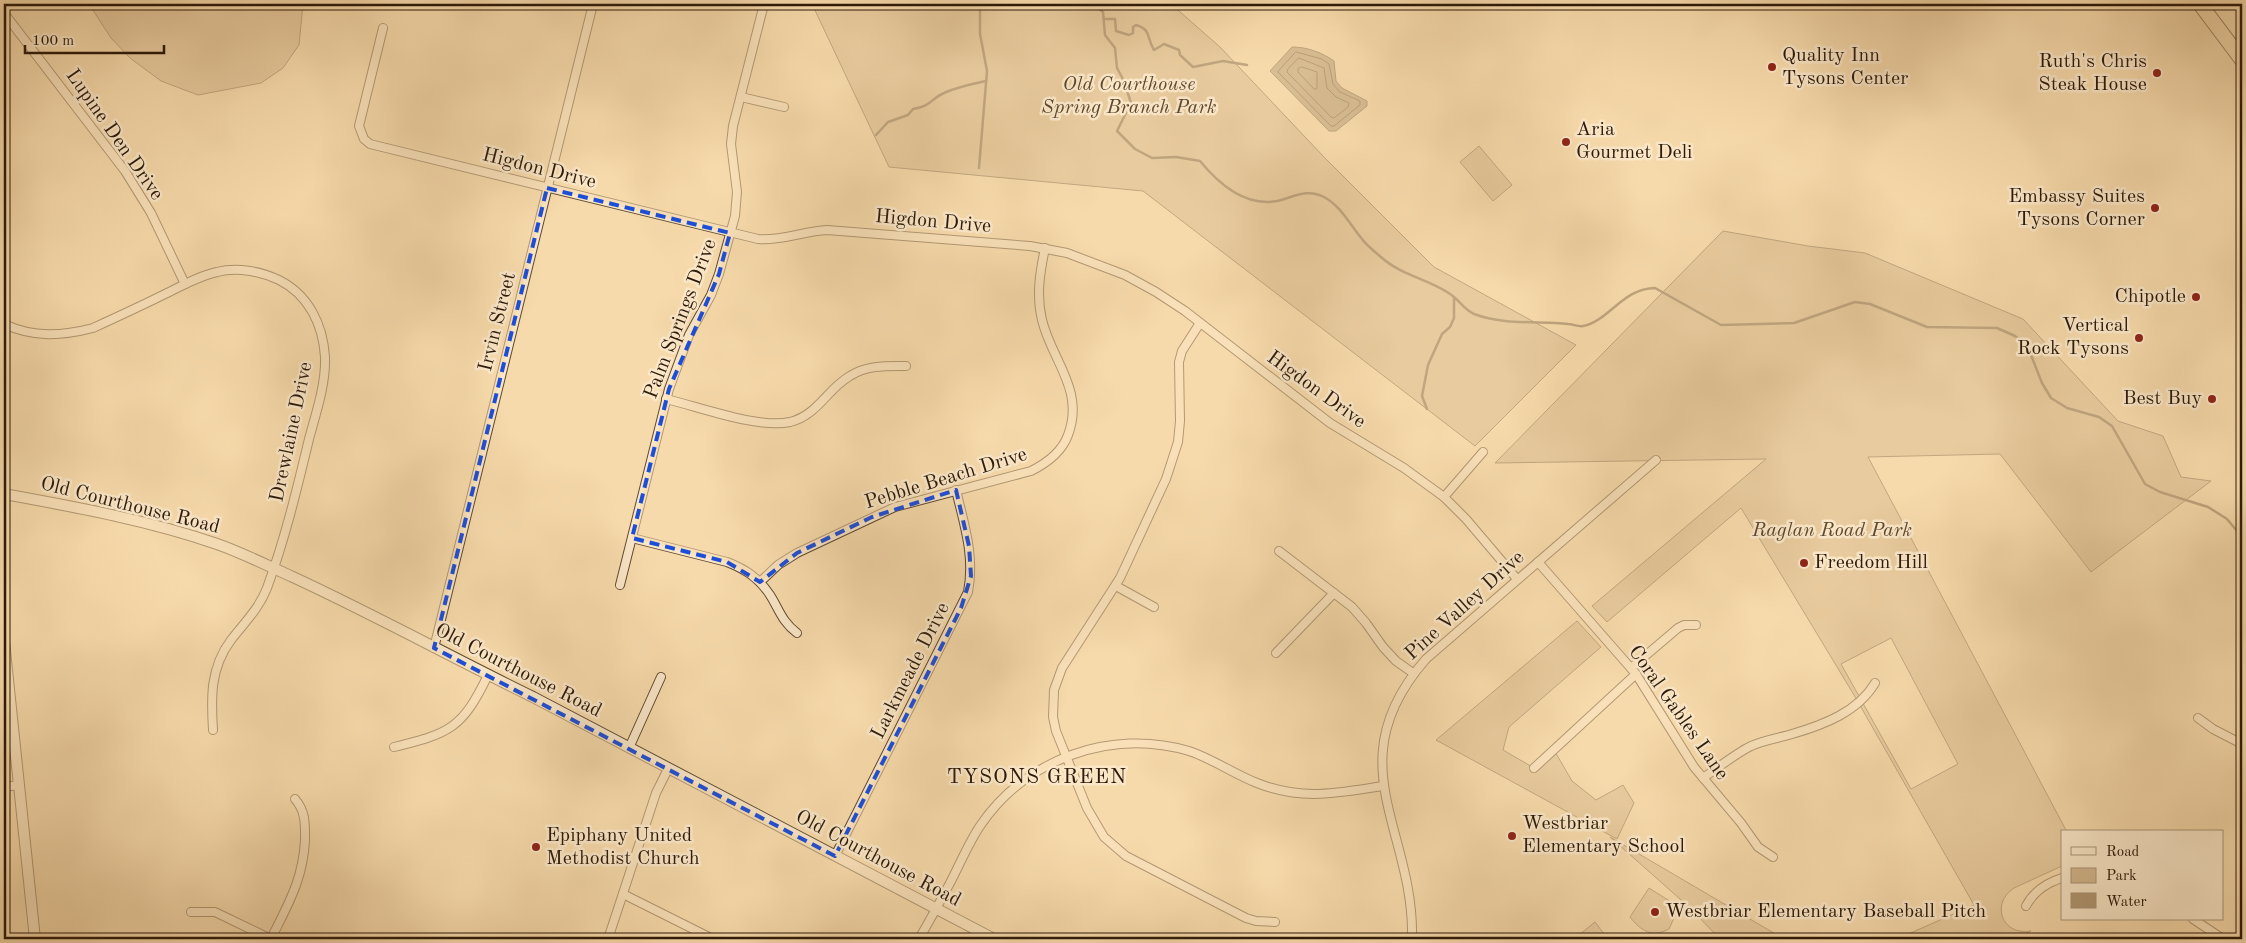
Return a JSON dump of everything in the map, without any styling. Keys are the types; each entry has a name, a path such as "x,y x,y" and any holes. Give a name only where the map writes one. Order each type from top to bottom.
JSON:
{"highway":[{"path":"2200,4 2242,60"}],"street":[{"name":"Irvin Street","path":"434,648 592,4"},
{"name":"Palm Springs Drive","path":"620,585 666,399 680,357 719,274 730,233 737,192 731,144 733,126 764,4"},
{"name":"Lupine Den Drive","path":"4,13 125,172 151,214 185,284"},
{"name":"Higdon Drive","path":"383,28 359,126 364,139 370,144 730,233 768,240 813,230 827,230 1045,248 1067,253 1125,275 1156,292 1200,323 1330,423 1404,468 1444,498 1466,519 1518,579"},
{"path":"741,97 784,107"},
{"name":"Pebble Beach Drive","path":"760,582 784,561 872,517 895,507 1031,471 1041,466 1060,450 1069,432 1074,412 1071,388 1046,335 1039,301 1039,279 1045,248"},
{"name":"Drewlaine Drive","path":"4,324 17,330 36,334 74,333 93,328 185,284 217,272 244,270 275,278 296,291 310,306 319,326 324,350 324,374 284,537 274,569 256,610 231,640 217,667 211,695 213,730"},
{"path":"1200,323 1182,351 1179,362 1180,422 1173,460 1116,586 1062,668 1054,690 1053,718 1066,757 1094,824 1115,847 1126,856 1246,918 1256,921 1275,922"},
{"path":"666,399 751,421 780,424 792,421 813,411 840,383 856,372 877,367 906,366"},
{"path":"1444,498 1483,452"},
{"name":"Pine Valley Drive","path":"1412,939 1410,896 1383,786 1382,758 1388,722 1403,689 1413,673 1426,659 1656,460"},
{"name":"Larkmeade Drive","path":"835,856 968,592 971,570 970,546 956,490"},
{"name":"Old Courthouse Road","path":"4,494 81,508 164,528 217,544 274,569 352,605 994,939"},
{"path":"632,538 727,562 742,568 760,582 771,596 782,619 797,633"},
{"path":"1279,552 1352,607 1383,647 1396,661 1413,673"},
{"name":"Coral Gables Lane","path":"1538,562 1633,671 1703,778 1741,823 1758,847 1773,857"},
{"path":"1116,586 1154,607"},
{"path":"1276,653 1334,593"},
{"path":"1534,768 1678,628 1684,625 1696,625"},
{"path":"4,641 35,939"},
{"path":"394,747 428,739 453,727 472,707 488,675"},
{"path":"629,748 661,677"},
{"path":"1703,778 1750,746 1793,734 1841,714 1860,703 1875,683"},
{"path":"2198,718 2213,730 2242,744"},
{"path":"919,939 969,844 990,812 1025,779 1048,764 1092,748 1113,744 1149,744 1190,752 1258,783 1298,793 1335,794 1383,786"},
{"path":"608,939 656,793 668,769"},
{"path":"4,786 19,785"},
{"path":"191,912 216,912 271,939 297,886 304,859 306,822 303,812 295,800"},
{"path":"2026,906 2036,892 2047,884 2061,878"},
{"path":"623,894 713,939"},
{"path":"2194,920 2223,939"}],"highlighted area":[{"path":"547,188 730,233 719,274 669,389 632,538 727,562 760,582 797,553 872,517 956,490 969,546 971,576 961,608 835,856 434,648"}],"green space":[{"path":"89,4 303,4 299,45 283,68 261,83 198,95 161,81 130,58 111,38"},
{"name":"Old Courthouse Spring Branch Park","path":"812,4 1171,4 1220,47 1323,156 1434,267 1576,345 1475,446 1143,191 889,167"},
{"path":"1479,146 1512,185 1493,201 1460,162"},
{"name":"Raglan Road Park","path":"1723,231 1808,246 1865,253 2023,319 2118,421 2163,436 2181,477 2211,481 2091,572 2000,454 1868,457 2066,830 2061,830 2061,866 2014,888 2002,902 2001,910 2007,924 2013,929 2031,931 2013,939 1897,939 1974,905 1854,695 1741,508 1607,622 1592,606 1766,459 1495,463","holes":["1891,638 1958,764 1911,789 1841,664"]},
{"path":"1577,621 1601,647 1509,727 1503,750 1534,768 1554,750 1572,781 1596,800 1623,785 1634,803 1617,839 1436,740"},
{"path":"1610,837 1784,939 1720,939 1689,907"},
{"name":"Westbriar Elementary Baseball Pitch","path":"1649,888 1679,907 1669,929 1663,932 1647,932 1630,917"},
{"path":"1595,922 1608,939 1574,939"}],"water":[{"path":"1292,47 1314,51 1334,61 1336,81 1342,88 1367,101 1367,106 1336,131 1329,131 1270,71"}],"waterway":[{"path":"979,168 987,71 980,34 980,4"},
{"path":"1093,4 1103,12 1105,35 1115,48 1117,68 1124,81 1131,103 1117,131 1135,149 1152,158 1176,157 1200,161 1233,192 1254,200 1265,202 1277,201 1306,193 1318,194 1335,205 1366,244 1389,264 1447,291 1474,314 1497,320 1583,326 1601,318 1634,293 1644,289 1655,288 1721,325 1794,323 1855,302 1870,304 1927,327 1997,328 2015,336 2027,345 2042,383 2051,398 2067,408 2099,417 2112,426 2145,484 2160,492 2208,507 2227,519 2242,537"},
{"path":"1104,19 1115,19 1116,31 1129,35 1133,33 1133,27 1136,25 1141,27 1147,32 1154,50 1164,44 1179,50 1180,55 1193,67 1223,61 1247,65"},
{"path":"876,135 888,122 908,115 913,109 924,106 939,95 959,87 986,81"},
{"path":"1427,409 1422,396 1428,365 1442,334 1450,327 1454,318 1454,298"}],"place":[{"name":"Quality Inn Tysons Center","path":"1772,67"},
{"name":"Ruth's Chris Steak House","path":"2157,73"},
{"name":"Aria Gourmet Deli","path":"1566,142"},
{"name":"Embassy Suites Tysons Corner","path":"2155,208"},
{"name":"Chipotle","path":"2196,297"},
{"name":"Vertical Rock Tysons","path":"2139,338"},
{"name":"Best Buy","path":"2212,399"},
{"name":"Freedom Hill","path":"1804,563"},
{"name":"Westbriar Elementary School","path":"1512,836"},
{"name":"Epiphany United Methodist Church","path":"536,847"},
{"name":"Westbriar Elementary Baseball Pitch","path":"1655,912"}],"district":[{"name":"TYSONS GREEN","path":"1037,777"}]}
